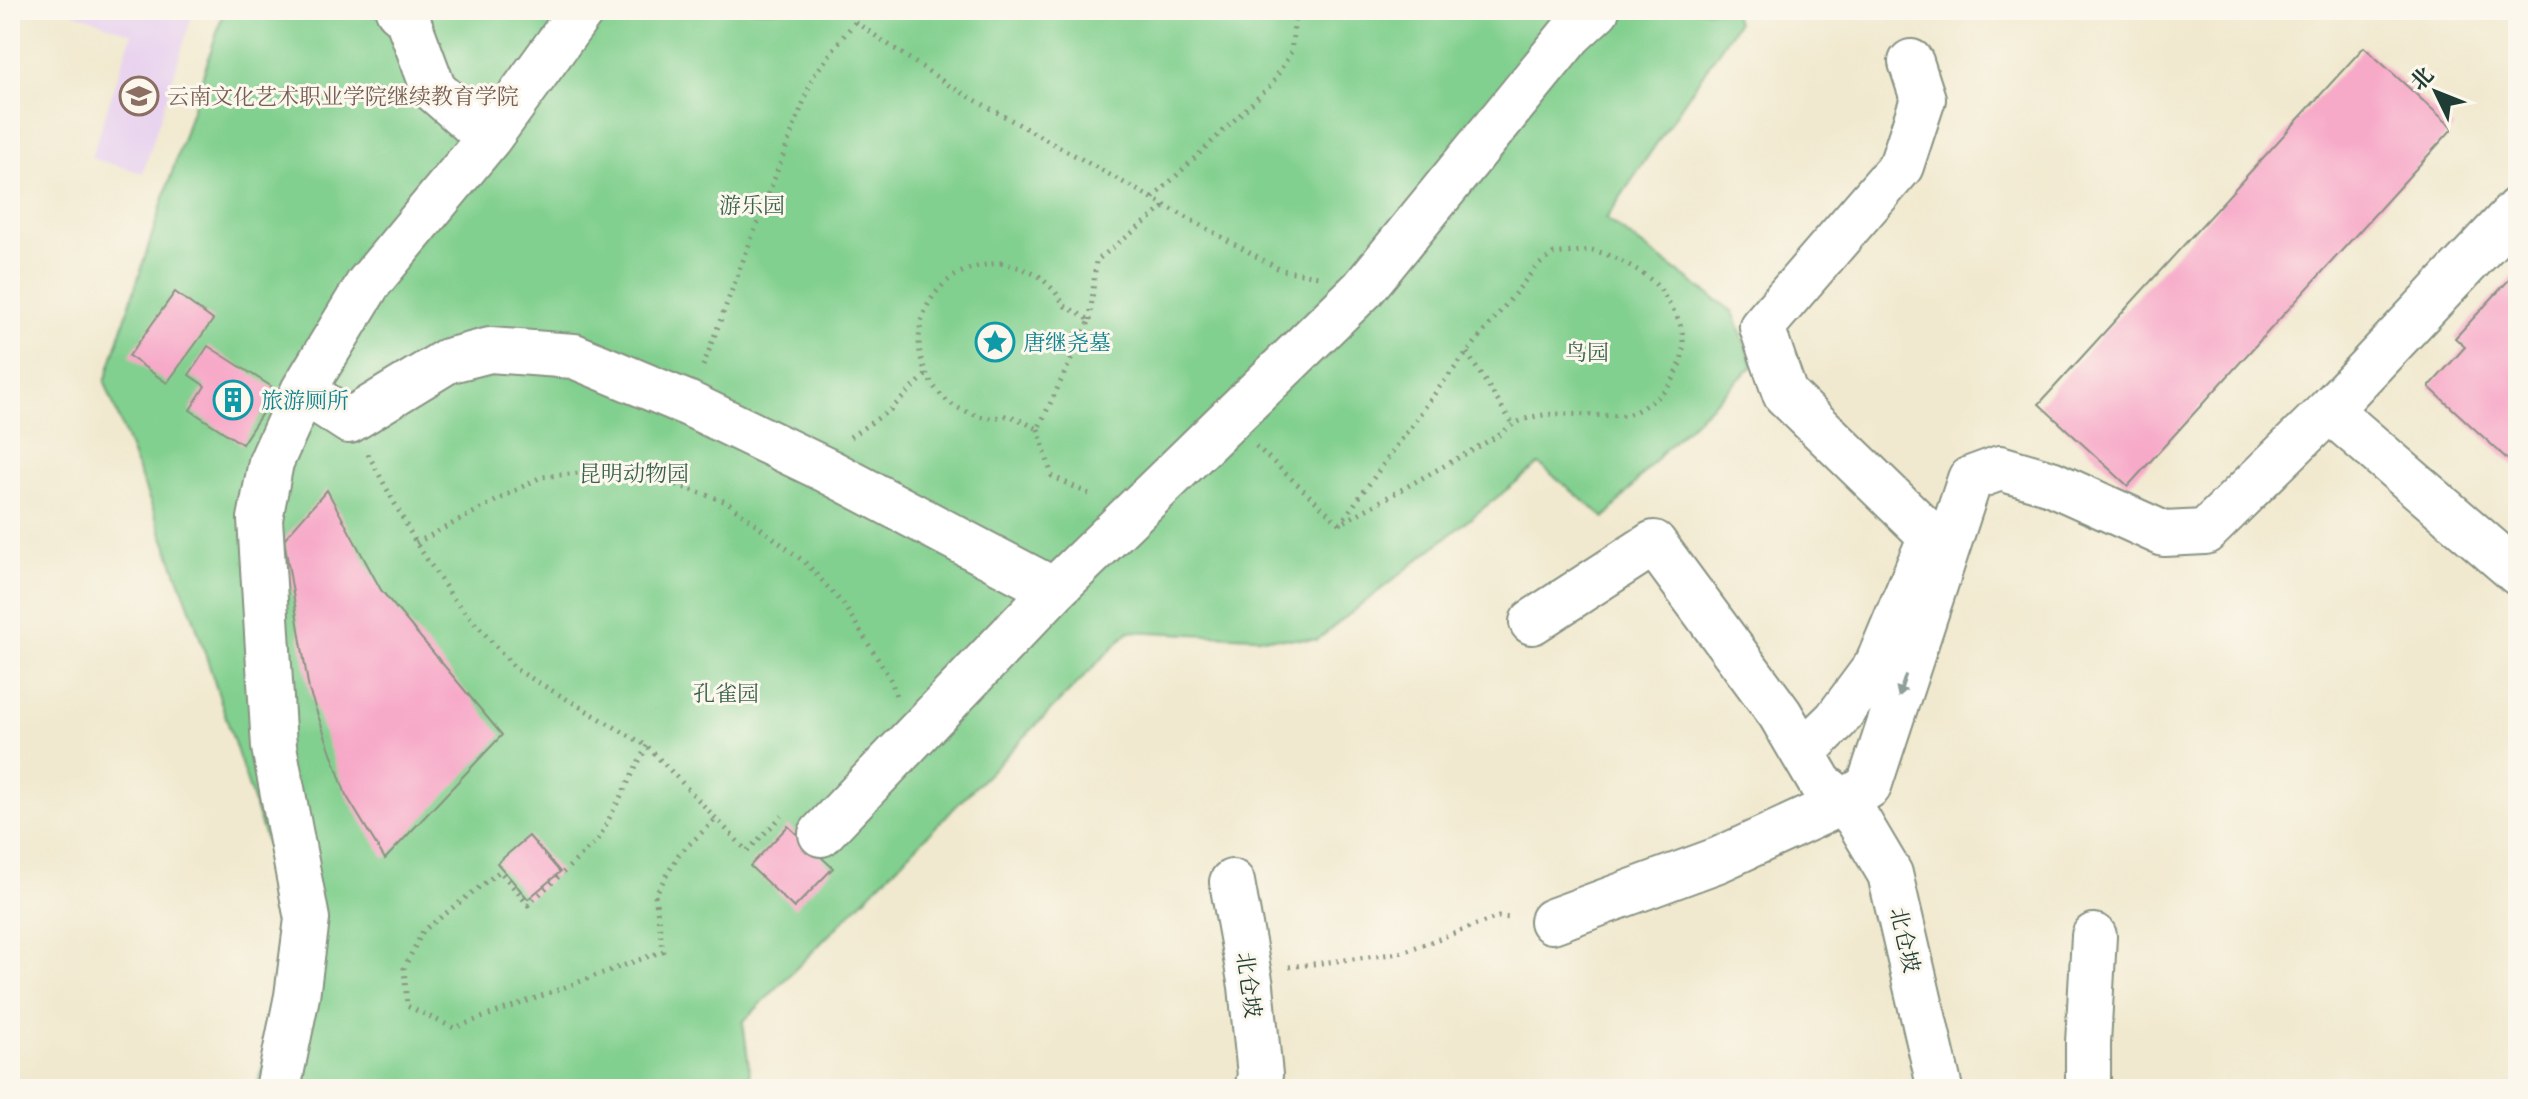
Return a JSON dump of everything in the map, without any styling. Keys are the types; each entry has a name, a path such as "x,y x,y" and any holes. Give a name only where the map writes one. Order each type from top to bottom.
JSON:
{"street":[{"path":"398,10 407,18 434,90 489,138"},
{"path":"278,1089 297,996 307,919 274,747 260,519 271,462 303,391 368,284 489,138 582,10"},
{"path":"821,834 1054,590 1363,289 1570,35 1597,10"},
{"path":"1803,752 1836,720 1877,665 1931,536 1785,394 1762,327 1901,166 1923,99 1911,62"},
{"path":"1552,921 1718,860 1844,802 1869,786 1970,479 2000,468 2051,483 2164,534 2205,532 2329,410 2518,209"},
{"path":"303,391 349,421 447,361 490,350 574,356 689,404 828,471 1054,590"},
{"path":"2329,410 2518,573"},
{"name":"北仓坡","path":"1532,622 1654,543 1780,714 1821,784 1844,802 1890,874 1940,1089"},
{"name":"北仓坡","path":"1232,882 1248,972 1260,1075 1257,1089"},
{"path":"2088,1089 2094,936"}],"path":[{"path":"689,404 813,77 866,10"},
{"path":"1153,198 1272,84 1291,52 1296,10"},
{"path":"855,22 950,86 1281,270 1317,275 1363,289"},
{"path":"1130,514 1052,476 1038,429 1090,320 1096,261 1166,206"},
{"path":"1592,250 1609,254 1661,289 1679,322 1683,340 1676,377 1661,395 1628,415 1549,414 1512,423 1501,434 1340,524 1467,353 1537,266 1553,254 1592,250"},
{"path":"1038,429 1010,416 990,418 970,414 937,391 926,375 920,356 919,335 923,316 945,282 962,271 1001,263 1039,276 1065,306 1090,320"},
{"path":"1467,353 1512,423"},
{"path":"828,471 848,438 890,410 926,375"},
{"path":"1227,420 1340,524"},
{"path":"349,421 416,543 455,601 517,670 647,746 747,851"},
{"path":"416,543 541,477 626,468 727,502 807,564 844,605 891,680 911,741"},
{"path":"647,746 598,840 528,905 500,871 423,931 404,968 407,1006 454,1028 663,951 655,895 679,854 716,819"},
{"path":"1248,972 1400,953 1498,917 1552,921"}],"shaded area":[{"name":"云南文化艺术职业学院继续教育学院","path":"67,10 194,10 143,173 91,158 132,34"}],"green space":[{"name":"昆明动物园","path":"224,10 1733,10 1737,23 1606,219 1733,312 1753,366 1664,450 1605,518 1539,464 1317,640 1129,631 743,1022 752,1089 256,1089 283,1004 283,893 194,619 105,382"}],"building":[{"path":"2364,47 2453,128 2128,486 2039,404"},
{"path":"2518,270 2518,469 2429,387 2465,347 2455,338"},
{"path":"175,292 213,320 167,383 129,356"},
{"name":"旅游厕所","path":"208,346 277,390 242,444 190,410 205,386 189,375"},
{"path":"327,490 381,590 502,735 385,859 346,795 309,690 284,539"},
{"path":"788,826 833,868 794,908 750,866"},
{"path":"529,836 560,872 528,899 497,863"}],"place":[{"name":"云南文化艺术职业学院继续教育学院","path":"139,96"},
{"name":"唐继尧墓","path":"995,342"},
{"name":"旅游厕所","path":"233,400"}],"park label":[{"name":"游乐园","path":"752,205"},
{"name":"鸟园","path":"1587,352"},
{"name":"孔雀园","path":"726,693"}]}
